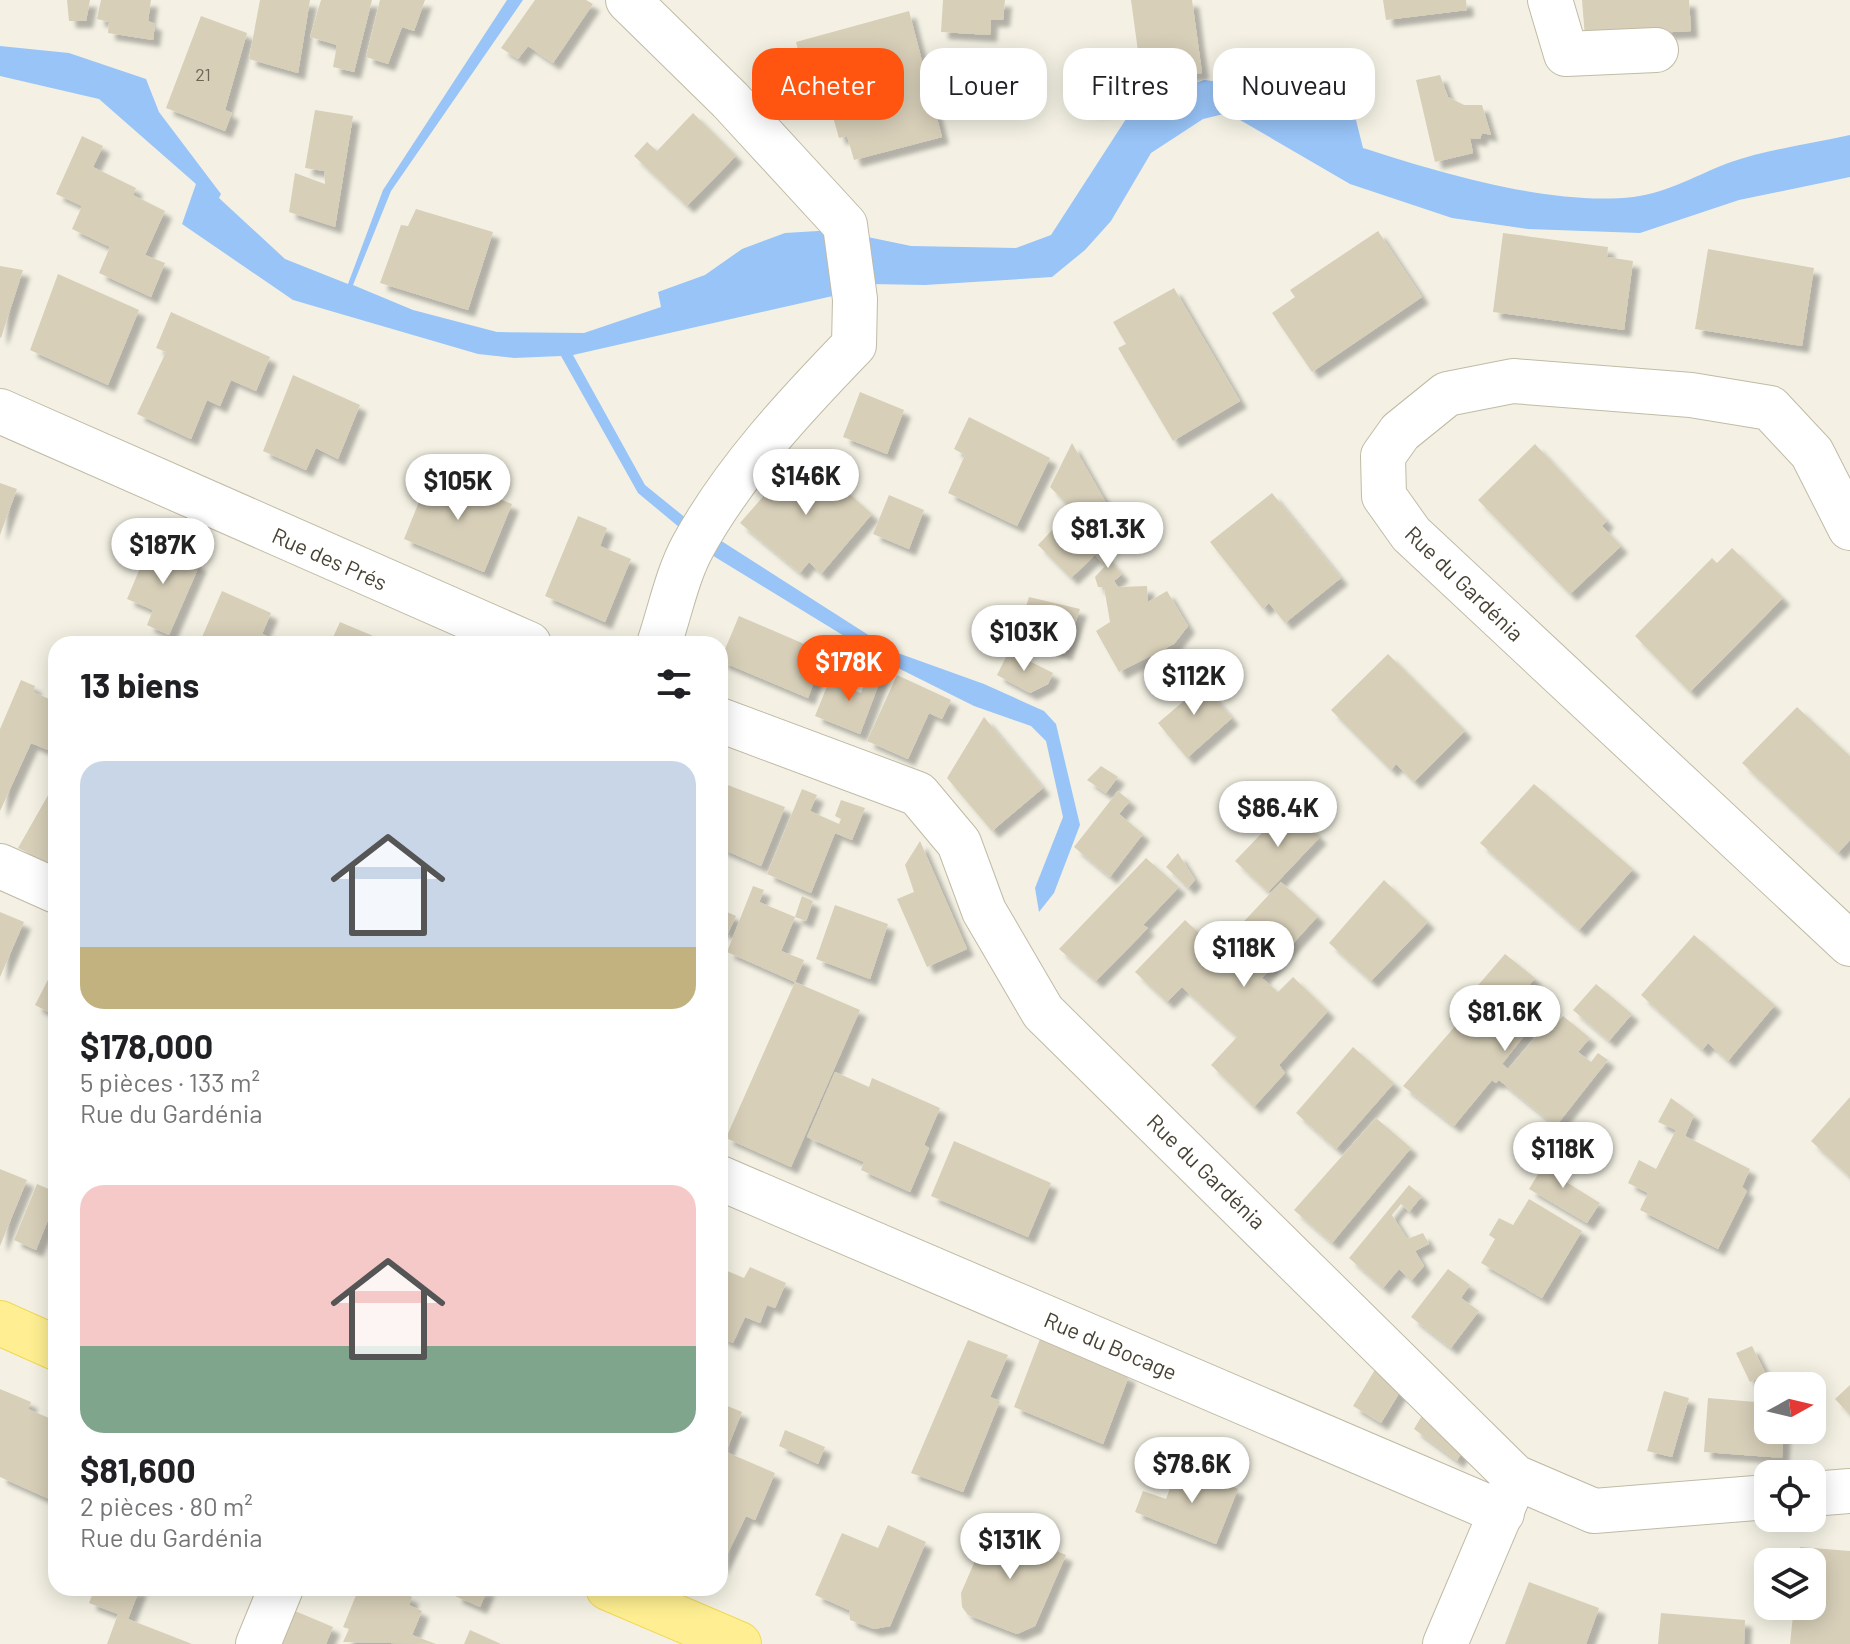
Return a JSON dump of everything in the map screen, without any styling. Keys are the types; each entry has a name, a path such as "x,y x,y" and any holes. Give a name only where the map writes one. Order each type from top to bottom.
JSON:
{"main road":[{"path":"0,1323 48,1344"},
{"path":"627,1596 739,1644"}],"street":[{"path":"628,0 730,100 845,225 855,299 854,345 793,408 700,535 662,636"},
{"path":"1550,0 1566,54 1656,50"},
{"name":"Rue du Gardénia","path":"1850,528 1812,453 1770,408 1691,395 1513,381 1447,394 1400,432 1383,456 1384,496 1411,534 1850,944"},
{"name":"Rue des Prés","path":"0,411 511,636"},
{"name":"Rue du Gardénia","path":"728,723 918,794 959,843 984,911 1043,1012 1508,1495 1594,1511 1754,1498"},
{"path":"0,866 48,887"},
{"name":"Rue du Bocage","path":"728,1181 1508,1495"},
{"path":"1826,1493 1850,1491"},
{"path":"1445,1644 1508,1495"},
{"path":"258,1644 278,1596"}],"water":[{"path":"507,0 523,0 391,191 353,285 413,310 497,332 584,333 661,307 658,292 705,275 742,249 785,233 834,230 911,246 1016,248 1051,235 1125,120 1197,120 1197,83 1213,81 1213,117 1203,119 1151,153 1111,221 1085,250 1052,277 925,285 869,284 846,293 573,355 645,485 687,519 895,652 984,684 1044,711 1056,724 1080,825 1054,893 1039,912 1035,888 1063,817 1046,741 1031,726 974,706 890,664 715,557 638,493 561,356 514,358 478,354 293,300 182,224 196,184 99,99 0,76 0,46 69,53 146,79 159,112 221,194 219,198 285,259 348,284 383,190"},
{"path":"1240,120 1356,120 1363,148 1496,185 1567,197 1601,199 1646,195 1745,157 1850,135 1850,177 1739,200 1640,233 1528,229 1452,218 1350,184"}],"building":[{"path":"67,0 90,0 86,21 69,21"},
{"path":"101,0 151,0 148,21 155,24 153,40 108,33 109,22 97,19"},
{"path":"260,0 310,0 298,73 249,59"},
{"path":"321,0 372,0 354,72 333,67 337,45 310,37"},
{"path":"380,0 425,0 414,31 402,27 388,64 366,57"},
{"path":"535,0 586,0 593,4 553,63 528,46 518,59 501,48"},
{"path":"943,0 1005,0 1003,20 991,20 990,35 941,32"},
{"path":"1131,0 1192,0 1202,73 1197,74 1197,48 1138,48"},
{"path":"1383,0 1466,0 1467,10 1386,20"},
{"path":"1582,0 1689,0 1691,31 1585,37"},
{"path":"909,11 920,53 920,120 938,120 942,137 854,160 847,136 839,138 834,120 904,120 904,48 798,48 796,42"},
{"path":"201,16 247,33 225,110 232,113 225,131 166,108"},
{"path":"1440,75 1448,97 1464,105 1482,105 1491,135 1482,133 1480,139 1470,138 1473,153 1435,162 1416,80"},
{"path":"315,110 353,116 335,227 289,212 295,173 325,184 324,171 305,168"},
{"path":"693,113 736,156 687,206 634,156 647,142 657,151"},
{"path":"82,136 103,146 93,167 136,188 133,195 165,211 145,255 165,263 151,297 99,273 110,247 72,229 82,206 56,194"},
{"path":"416,209 493,232 468,310 380,283 401,225 408,226"},
{"path":"1378,231 1422,297 1312,372 1272,313 1295,297 1290,290"},
{"path":"1503,233 1608,247 1607,257 1633,261 1624,330 1493,312"},
{"path":"1708,249 1814,268 1802,346 1695,329"},
{"path":"0,266 23,270 1,338 0,337"},
{"path":"58,274 139,310 108,385 30,350"},
{"path":"1174,288 1240,401 1173,441 1118,348 1126,344 1113,322"},
{"path":"171,312 270,357 256,391 231,380 220,406 207,400 191,439 137,414 166,352 156,348"},
{"path":"293,375 360,405 338,459 316,448 306,470 263,451"},
{"path":"860,392 904,410 887,454 843,437"},
{"path":"969,417 1050,458 1017,526 948,493 965,455 954,449"},
{"path":"1072,443 1121,529 1100,550 1122,574 1114,581 1118,587 1147,586 1148,602 1167,591 1188,626 1174,644 1119,672 1096,631 1110,622 1104,587 1098,587 1095,577 1105,566 1095,555 1071,578 1038,545 1072,509 1050,487"},
{"path":"1535,444 1607,521 1602,526 1621,546 1570,594 1478,500"},
{"path":"802,452 872,514 821,574 809,562 800,573 740,523"},
{"path":"431,472 512,504 484,572 404,539"},
{"path":"0,483 17,489 0,535"},
{"path":"1272,493 1341,578 1285,623 1269,603 1263,609 1210,542"},
{"path":"889,495 924,510 909,549 873,534"},
{"path":"578,516 607,528 600,546 631,559 605,622 545,596"},
{"path":"151,542 200,564 169,635 147,625 153,610 127,599"},
{"path":"1732,548 1783,598 1690,692 1635,636 1712,558 1717,563"},
{"path":"222,591 271,613 262,634 267,636 202,636"},
{"path":"1029,597 1080,609 1065,654 1017,636"},
{"path":"739,616 825,653 808,698 728,664 728,642"},
{"path":"340,622 373,636 334,636"},
{"path":"1009,651 1053,673 1048,684 1030,693 997,675"},
{"path":"1388,654 1465,731 1414,782 1396,764 1391,770 1331,710"},
{"path":"870,668 883,673 860,734 815,716 829,681 861,693"},
{"path":"1193,673 1232,718 1187,758 1158,723 1185,700 1175,687"},
{"path":"897,675 951,700 942,719 929,713 908,759 867,741"},
{"path":"21,680 35,686 33,692 48,699 48,750 31,743 0,811 0,729"},
{"path":"1797,707 1850,756 1850,840 1838,853 1742,763"},
{"path":"984,717 1043,788 992,831 947,778"},
{"path":"1101,766 1118,777 1106,793 1087,780"},
{"path":"1534,784 1633,869 1579,930 1480,843"},
{"path":"728,785 785,807 761,866 728,852"},
{"path":"802,789 817,795 810,811 839,824 841,819 835,816 841,800 865,808 852,840 835,833 811,893 767,874"},
{"path":"1118,791 1130,801 1119,814 1143,834 1110,877 1074,847"},
{"path":"48,795 48,862 18,848"},
{"path":"1288,806 1320,837 1268,892 1235,861"},
{"path":"920,841 967,949 927,967 897,899 914,892 905,865"},
{"path":"1178,853 1195,880 1188,888 1166,867"},
{"path":"1146,858 1179,887 1143,925 1148,928 1096,981 1059,949"},
{"path":"1384,880 1428,922 1371,981 1329,943"},
{"path":"1281,882 1318,916 1262,978 1278,992 1293,977 1328,1011 1279,1065 1285,1073 1254,1107 1211,1065 1237,1037 1182,987 1167,1002 1135,972 1185,920 1217,950"},
{"path":"753,886 764,890 759,902 795,917 781,951 804,960 795,982 728,952"},
{"path":"802,896 813,901 806,921 795,917"},
{"path":"835,905 888,924 870,979 816,959"},
{"path":"0,912 24,922 0,977"},
{"path":"728,912 736,916 728,933"},
{"path":"1694,935 1775,1005 1728,1061 1708,1043 1702,1050 1641,995"},
{"path":"1505,954 1535,978 1521,996 1542,1013 1502,1064 1508,1069 1545,1026 1551,1030 1563,1016 1590,1038 1578,1052 1591,1062 1598,1053 1608,1060 1556,1126 1499,1080 1496,1083 1492,1080 1454,1126 1403,1086 1457,1024 1449,1019"},
{"path":"48,980 48,1012 35,1005"},
{"path":"795,982 860,1010 791,1167 728,1139"},
{"path":"1596,984 1632,1014 1609,1041 1573,1010"},
{"path":"1353,1047 1394,1083 1336,1149 1296,1113"},
{"path":"835,1072 869,1087 872,1078 940,1108 924,1145 929,1148 910,1192 861,1170 864,1162 807,1137"},
{"path":"1850,1097 1850,1177 1811,1141"},
{"path":"1671,1098 1694,1115 1685,1136 1750,1169 1742,1187 1747,1191 1718,1249 1640,1210 1648,1193 1628,1183 1639,1160 1656,1169 1676,1130 1658,1122"},
{"path":"1376,1118 1411,1148 1332,1243 1294,1210"},
{"path":"954,1141 1051,1183 1028,1237 931,1196"},
{"path":"1556,1145 1566,1152 1553,1174 1600,1203 1587,1223 1529,1189"},
{"path":"0,1169 27,1180 0,1246"},
{"path":"37,1184 48,1189 48,1220 36,1250 14,1240"},
{"path":"1409,1185 1422,1196 1409,1212 1401,1204 1392,1215 1407,1239 1423,1233 1429,1244 1415,1251 1424,1266 1411,1281 1399,1269 1383,1288 1349,1258"},
{"path":"1529,1199 1582,1231 1542,1298 1481,1263 1495,1239 1489,1235 1499,1218 1513,1225"},
{"path":"750,1267 786,1283 775,1308 767,1305 760,1323 745,1317 733,1343 728,1341 728,1271 744,1278"},
{"path":"1448,1269 1470,1285 1461,1298 1479,1311 1451,1348 1411,1317"},
{"path":"1040,1339 1129,1376 1103,1444 1014,1407"},
{"path":"968,1340 1008,1355 990,1397 1000,1401 963,1492 911,1473"},
{"path":"1752,1346 1765,1372 1754,1372 1754,1380 1750,1382 1736,1353"},
{"path":"1382,1358 1406,1382 1381,1423 1353,1406"},
{"path":"1850,1385 1850,1415 1835,1399"},
{"path":"0,1389 31,1402 28,1409 48,1418 48,1498 0,1477"},
{"path":"1664,1391 1689,1398 1672,1457 1647,1451"},
{"path":"1708,1398 1754,1402 1754,1444 1783,1444 1782,1458 1704,1452"},
{"path":"728,1406 742,1412 728,1447"},
{"path":"1424,1412 1464,1448 1457,1461 1414,1429"},
{"path":"785,1430 825,1447 818,1464 779,1446"},
{"path":"728,1453 775,1473 755,1520 746,1516 728,1553"},
{"path":"1179,1464 1238,1489 1216,1544 1135,1512 1143,1491 1166,1499"},
{"path":"991,1524 1066,1555 1035,1626 1017,1634 968,1615 962,1607 961,1593"},
{"path":"888,1525 926,1542 890,1626 874,1629 850,1620 849,1610 815,1595 842,1533 878,1548"},
{"path":"1826,1549 1850,1551 1850,1644 1790,1644 1793,1620 1826,1620"},
{"path":"1529,1582 1599,1608 1586,1644 1505,1644"},
{"path":"92,1596 137,1596 128,1619 192,1644 107,1644 118,1614 89,1603"},
{"path":"356,1596 410,1596 412,1597 409,1605 422,1611 412,1635 436,1644 343,1642 349,1629 343,1627"},
{"path":"455,1596 485,1596 480,1607"},
{"path":"295,1611 333,1627 326,1644 276,1644"},
{"path":"1661,1613 1745,1620 1744,1644 1658,1644"},
{"path":"470,1630 501,1644 464,1644"}]}
